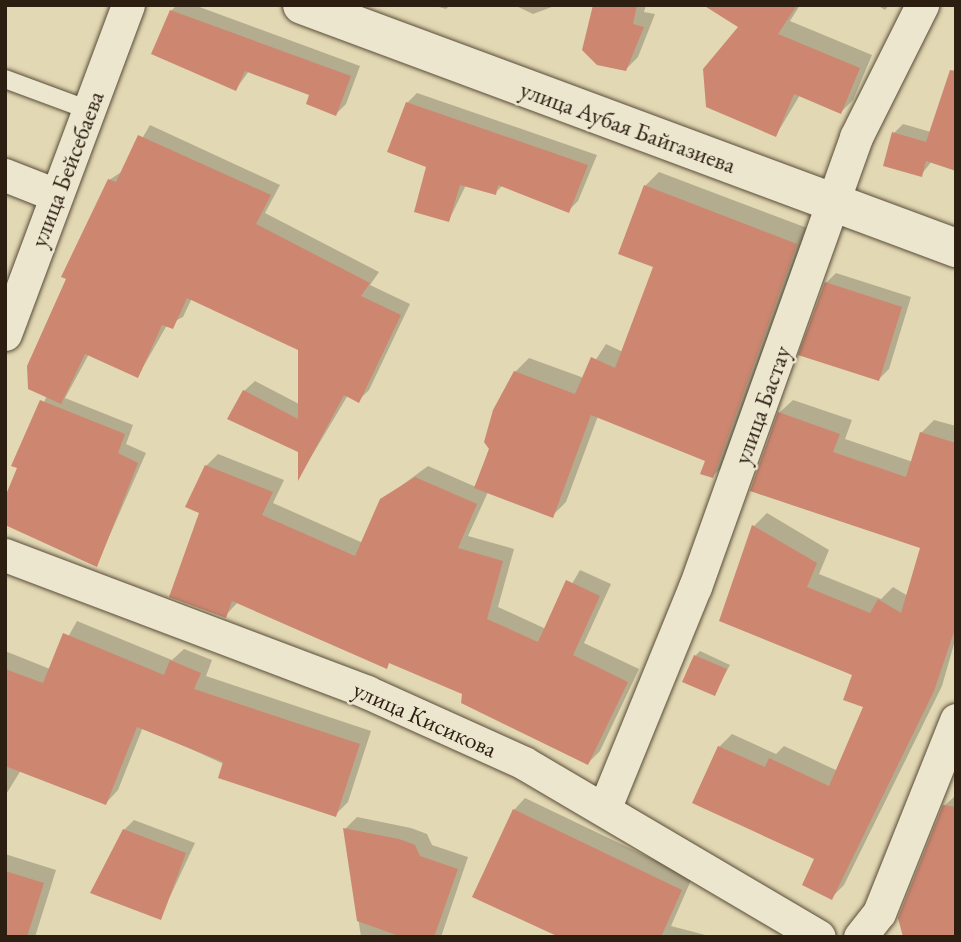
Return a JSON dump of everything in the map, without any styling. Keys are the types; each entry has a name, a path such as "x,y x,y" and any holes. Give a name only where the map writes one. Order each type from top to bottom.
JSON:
{"main road":[{"name":"улица Аубая Байгазиева","path":"302,5 956,248"}],"street":[{"name":"улица Бейсебаева","path":"5,334 128,5"},
{"name":"улица Бастау","path":"605,807 695,587 856,138 922,5"},
{"path":"5,175 56,195"},
{"name":"улица Кисикова","path":"5,555 366,692 605,807 819,937"},
{"path":"860,937 879,913 956,720"}],"lane":[{"path":"5,79 89,110"}],"building":[{"path":"593,5 637,5 633,24 644,27 626,71 597,65 582,50"},
{"path":"703,5 797,5 778,34 860,68 841,114 794,94 776,137 706,107 703,69 738,27"},
{"path":"170,10 351,76 336,116 306,104 309,95 245,71 236,91 151,54"},
{"path":"950,70 956,71 956,171 926,161 922,177 883,166 892,132 926,142"},
{"path":"406,102 588,165 569,213 498,185 496,195 460,185 449,222 414,212 426,167 387,152"},
{"path":"138,135 271,195 256,224 370,283 361,296 401,315 359,403 344,395 298,481 298,452 227,419 243,390 298,419 298,350 187,298 173,329 162,325 138,378 85,354 61,404 28,389 27,366 66,279 61,277 108,179 116,182"},
{"path":"644,185 797,244 713,478 700,474 705,461 591,415 553,518 474,488 489,449 484,442 493,410 514,371 575,394 591,357 615,368 653,267 618,254"},
{"path":"825,282 902,307 879,381 798,355"},
{"path":"40,400 125,434 118,453 138,463 97,567 5,525 5,497 17,468 11,466"},
{"path":"778,412 840,434 833,452 906,477 920,432 956,443 956,626 934,691 832,900 802,885 814,859 692,803 718,746 765,767 769,758 829,786 863,707 843,700 852,675 719,621 752,525 817,563 807,587 870,613 878,599 901,613 920,548 750,491"},
{"path":"205,465 273,492 262,515 355,556 380,499 415,477 477,504 458,548 503,561 487,619 538,642 566,580 600,596 573,655 628,682 588,765 461,703 462,694 389,663 387,669 232,601 226,618 169,597 199,513 185,507"},
{"path":"63,633 164,675 170,660 201,673 194,689 360,744 336,817 218,778 223,762 137,727 106,805 5,766 5,669 43,683"},
{"path":"694,655 727,669 715,696 682,682"},
{"path":"943,805 956,807 956,937 903,937 898,918"},
{"path":"513,809 682,890 661,937 559,937 472,897"},
{"path":"343,828 399,839 415,845 420,856 458,869 434,937 402,937 357,921"},
{"path":"123,829 186,853 161,920 90,893"},
{"path":"5,871 44,883 27,937 5,937"}]}
